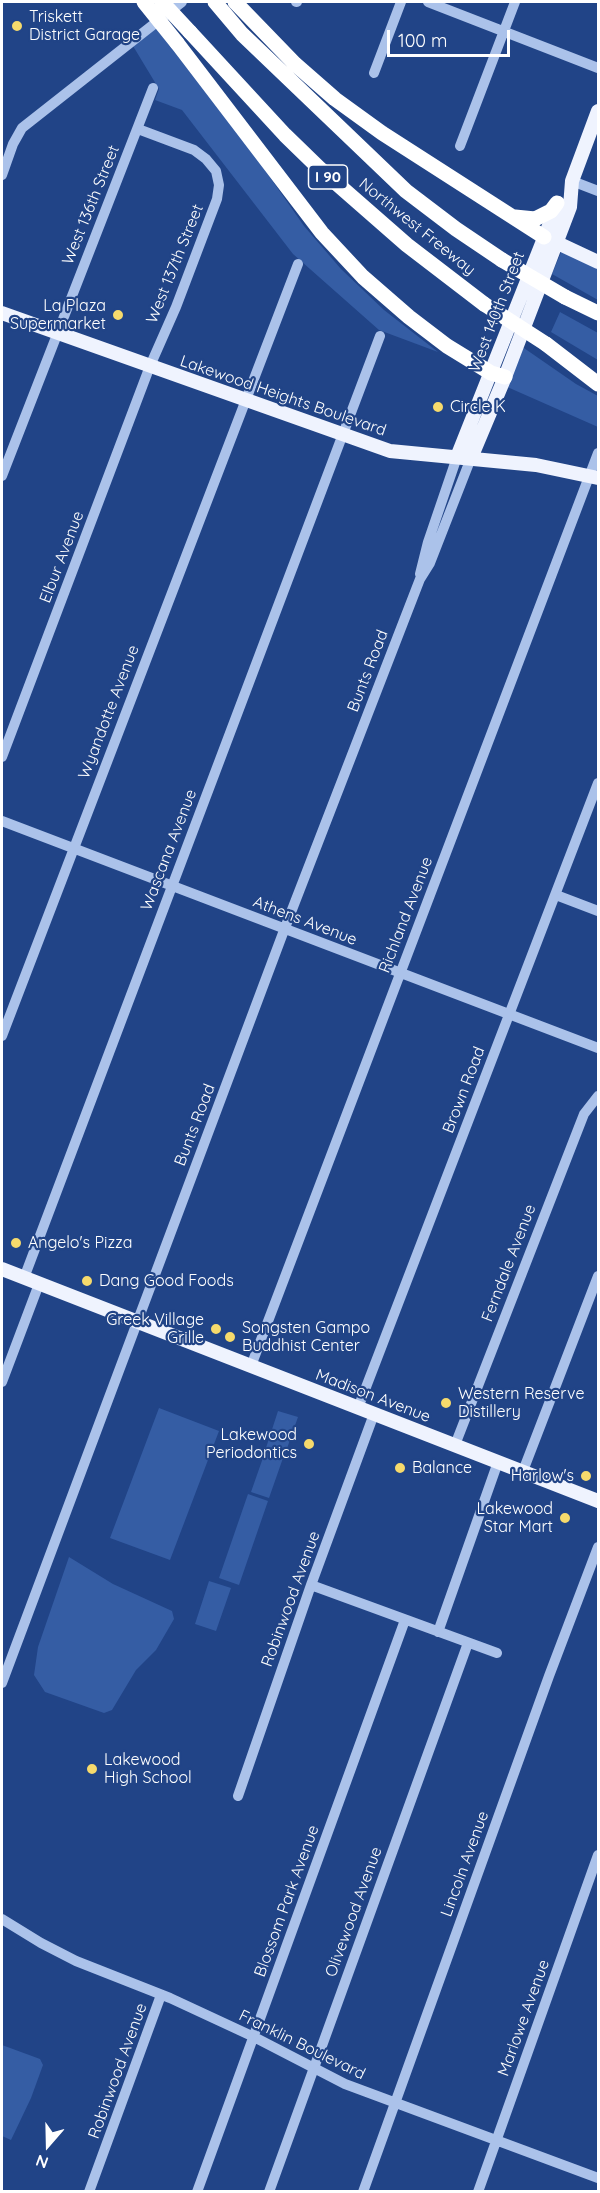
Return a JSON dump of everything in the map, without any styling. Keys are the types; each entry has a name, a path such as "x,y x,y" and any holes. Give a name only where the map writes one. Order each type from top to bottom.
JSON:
{"highway":[{"path":"144,2 322,233 363,277 408,317 447,346 498,375"},
{"name":"Northwest Freeway","path":"162,2 285,135 407,245 484,304 598,374"},
{"path":"235,2 295,64 335,99 382,133 550,239"},
{"name":"Northwest Freeway","path":"217,4 242,34 406,191 502,260 565,297 598,313"},
{"path":"511,216 535,219 551,211 557,203"},
{"path":"546,344 598,384"}],"main road":[{"name":"West 140th Street","path":"471,458 498,375 550,239 557,203 572,181 598,111"},
{"name":"West 140th Street","path":"550,239 570,207 572,181"},
{"path":"550,239 598,262"},
{"name":"Lakewood Heights Boulevard","path":"2,313 390,451 537,465 594,477"},
{"name":"West 140th Street","path":"457,457 498,375"},
{"name":"Madison Avenue","path":"2,1269 598,1501"}],"street":[{"path":"2,175 13,144 22,128 182,2"},
{"path":"374,73 401,2"},
{"path":"428,2 598,68"},
{"path":"460,146 515,2"},
{"name":"West 136th Street","path":"2,476 153,88"},
{"name":"West 137th Street","path":"138,129 194,150 207,159 216,171 219,184 218,199 150,366"},
{"path":"572,181 598,192"},
{"name":"Wyandotte Avenue","path":"2,1036 298,264"},
{"name":"Wascana Avenue","path":"24,1278 380,336"},
{"name":"Elbur Avenue","path":"2,758 150,366"},
{"name":"Richland Avenue","path":"251,1366 400,973 594,477 598,453"},
{"name":"Bunts Road","path":"2,1683 285,929 420,579 428,542 457,457"},
{"name":"Bunts Road","path":"420,579 430,563 471,458"},
{"name":"Brown Road","path":"358,1408 598,783"},
{"name":"Athens Avenue","path":"2,821 598,1048"},
{"path":"556,895 598,911"},
{"name":"Ferndale Avenue","path":"454,1445 584,1114 598,1096"},
{"path":"523,1471 598,1276"},
{"path":"2,1382 39,1284"},
{"name":"Robinwood Avenue","path":"238,1796 311,1585 374,1414"},
{"path":"438,1632 498,1462"},
{"name":"Lincoln Avenue","path":"363,2192 598,1547"},
{"path":"311,1585 497,1653"},
{"name":"Blossom Park Avenue","path":"197,2192 405,1620"},
{"name":"Olivewood Avenue","path":"269,2192 468,1643"},
{"name":"Marlowe Avenue","path":"478,2192 598,1856"},
{"name":"Franklin Boulevard","path":"2,1919 76,1961 161,1995 254,2037 345,2084 598,2178"},
{"name":"Robinwood Avenue","path":"89,2192 161,1995"}],"shaded area":[{"path":"156,28 260,163 304,226 341,269 384,310 438,352 379,330 293,254 182,110 155,100 159,89 133,46"},
{"path":"562,250 598,267 598,300 552,274"},
{"path":"560,312 598,333 598,360 551,332"},
{"path":"521,346 576,384 598,396 598,427 505,386"},
{"path":"159,1408 219,1431 170,1560 110,1538"},
{"path":"278,1411 298,1417 284,1457 265,1451"},
{"path":"265,1452 283,1458 269,1498 251,1492"},
{"path":"248,1494 268,1501 239,1585 219,1578"},
{"path":"69,1557 113,1584 172,1611 174,1619 156,1650 136,1670 112,1710 104,1713 45,1692 34,1675 38,1647"},
{"path":"209,1581 231,1588 216,1631 195,1624"},
{"path":"2,2045 40,2059 43,2065 31,2098 11,2140 2,2136"}],"place":[{"name":"Triskett District Garage","path":"17,26"},
{"name":"La Plaza Supermarket","path":"118,315"},
{"name":"Circle K","path":"438,407"},
{"name":"Angelo's Pizza","path":"16,1243"},
{"name":"Dang Good Foods","path":"87,1281"},
{"name":"Greek Village Grille","path":"216,1329"},
{"name":"Songsten Gampo Buddhist Center","path":"230,1337"},
{"name":"Western Reserve Distillery","path":"446,1403"},
{"name":"Lakewood Periodontics","path":"309,1444"},
{"name":"Balance","path":"400,1468"},
{"name":"Harlow's","path":"586,1476"},
{"name":"Lakewood Star Mart","path":"565,1518"},
{"name":"Lakewood High School","path":"92,1769"}]}
